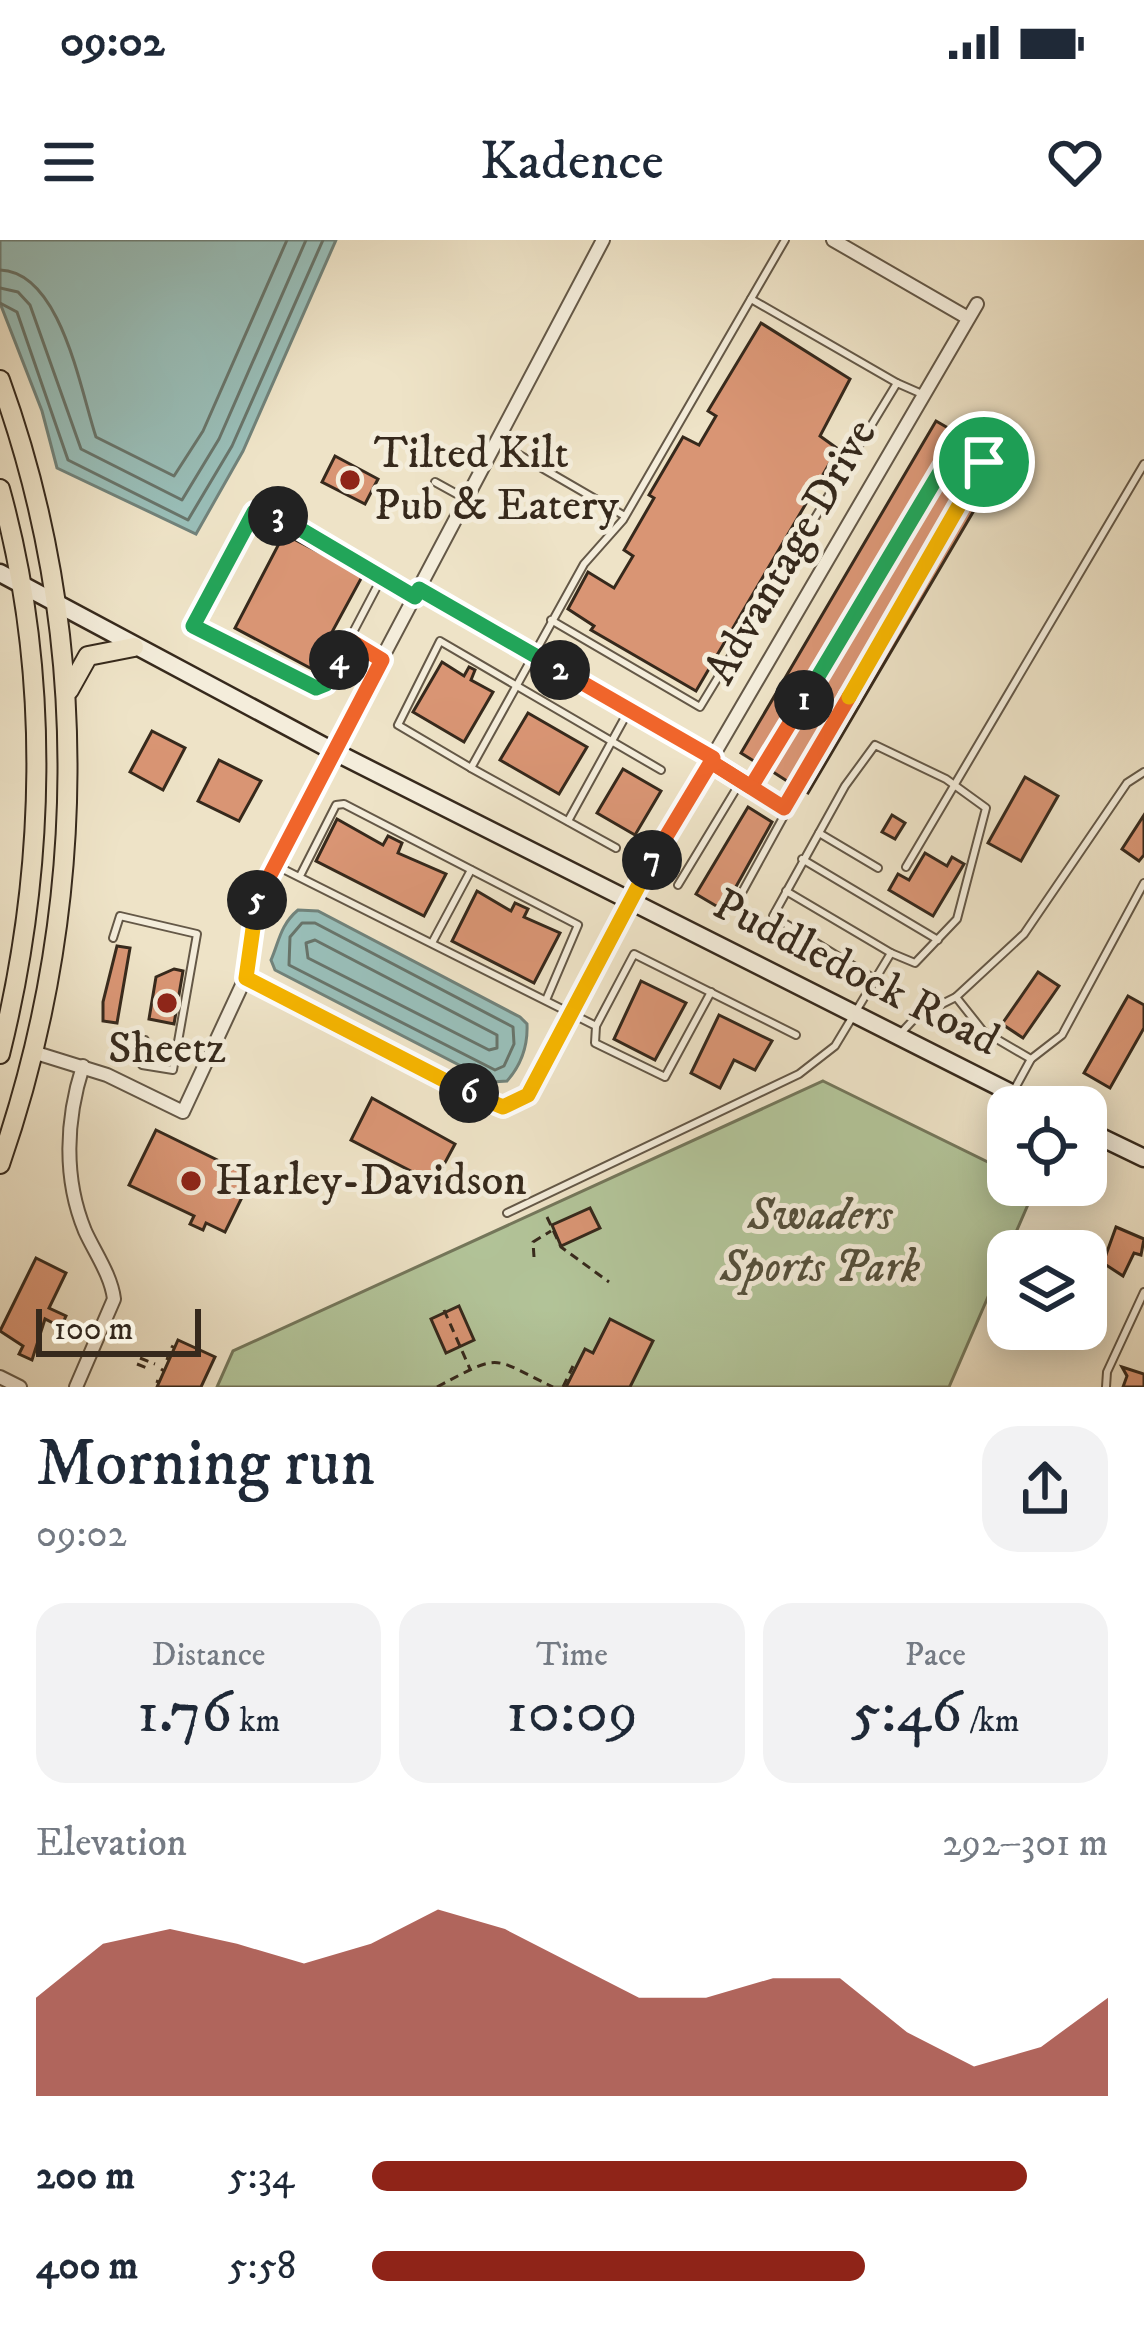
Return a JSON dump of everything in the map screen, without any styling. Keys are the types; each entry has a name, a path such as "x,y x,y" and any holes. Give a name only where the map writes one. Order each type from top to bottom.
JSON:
{"main road":[{"path":"0,380 33,488 56,602 66,701 66,855 50,976 0,1164"},
{"path":"0,489 22,584 36,741 34,841 21,962 0,1054"},
{"name":"Puddledock Road","path":"0,573 334,752 997,1086"},
{"path":"66,701 74,676 88,656 134,646"},
{"path":"1107,1140 1144,1158"}],"street":[{"path":"33,1052 83,1066 183,1112 246,978 253,911 273,864 603,240"},
{"path":"833,240 968,318"},
{"name":"Advantage Drive","path":"246,978 503,1107 528,1095 630,898 977,304"},
{"path":"76,1387 114,1299 76,1208 71,1171 72,1099 83,1066"},
{"path":"0,1377 20,1387"}],"lane":[{"path":"471,768 551,620 584,565 608,543 625,516 785,240"},
{"path":"751,299 924,395"},
{"path":"551,620 700,707 897,383"},
{"path":"496,442 625,516"},
{"path":"734,907 782,823 784,808 981,473 984,462 970,450 956,445 751,787"},
{"path":"906,867 1144,464"},
{"path":"435,482 466,499"},
{"path":"382,577 326,684 316,688 193,626 254,512 262,510 534,655 784,808"},
{"path":"349,640 382,660"},
{"path":"616,848 398,724 440,641 662,770"},
{"path":"568,821 629,710"},
{"path":"786,891 915,963 957,919 979,853 986,808 954,784 875,745 818,832 786,891 775,921 876,980"},
{"path":"899,1035 916,1017 956,997 1048,905 1127,783 1144,772"},
{"path":"678,885 741,781"},
{"path":"301,874 339,803 471,870 578,926 546,1000"},
{"path":"818,832 878,868"},
{"path":"802,859 940,941"},
{"path":"273,864 301,874 596,1026"},
{"path":"433,941 471,870"},
{"path":"1016,1086 1031,1059 1061,1036 1144,884"},
{"path":"113,938 122,916 196,933 173,1070 142,1065 145,1040"},
{"path":"507,1213 799,1075 835,1046 891,953"},
{"path":"711,992 665,1078 595,1043 596,1026 634,954 711,992 796,1035"},
{"path":"956,997 983,1031 1031,1059"},
{"path":"1106,1387 1107,1372 1144,1292"}],"path":[{"path":"547,1217 561,1247 609,1282"},
{"path":"534,1257 533,1242 553,1230"},
{"path":"444,1310 470,1370"},
{"path":"140,1358 155,1364"},
{"path":"437,1387 503,1360 553,1387"},
{"path":"137,1364 147,1368"},
{"path":"563,1387 573,1366"},
{"path":"454,1378 455,1387"}],"green space":[{"name":"Swaders Sports Park","path":"823,1081 987,1162 987,1206 1027,1206 1017,1230 987,1230 987,1299 949,1387 217,1387 233,1351"}],"water":[{"path":"0,240 336,240 243,451 196,534 57,468 42,411 0,303"},
{"path":"298,910 318,911 520,1017 527,1024 526,1040 512,1075 507,1081 492,1082 275,970 271,960 278,940"}],"building":[{"path":"761,323 850,379 820,436 838,449 696,691 591,630 594,626 568,609 588,572 614,588 633,556 624,550 654,498 649,495 683,437 699,445 716,416 708,411"},
{"path":"936,421 955,432 757,763 741,753"},
{"path":"958,455 974,470 790,783 770,770"},
{"name":"Tilted Kilt Pub & Eatery","path":"335,456 378,479 365,504 322,482"},
{"path":"990,470 996,473 808,793 803,790"},
{"path":"284,534 363,575 312,669 235,628"},
{"path":"442,662 464,676 469,667 475,670 471,680 493,692 464,742 413,712"},
{"path":"528,713 587,747 559,794 500,760"},
{"path":"152,731 185,748 163,790 130,772"},
{"path":"219,760 261,781 239,821 198,801"},
{"path":"623,769 661,791 635,835 597,813"},
{"path":"1025,777 1058,796 1021,861 988,843"},
{"path":"748,807 772,822 723,910 696,894"},
{"path":"892,815 905,823 895,839 882,832"},
{"path":"1144,815 1144,855 1139,861 1122,849"},
{"path":"337,819 383,845 388,836 402,843 398,853 446,874 424,916 316,861"},
{"path":"925,853 947,866 952,857 964,864 933,916 889,890 898,874 909,880"},
{"path":"477,891 511,911 515,903 528,909 524,917 560,933 534,983 452,941"},
{"name":"Sheetz","path":"117,946 130,948 117,1023 103,1021 103,1002"},
{"name":"Sheetz","path":"174,969 183,971 174,1024 149,1019 156,977"},
{"path":"1038,972 1059,986 1023,1038 1002,1024"},
{"path":"641,981 686,1003 655,1060 614,1039"},
{"path":"1128,996 1144,1005 1144,1028 1110,1088 1084,1073"},
{"path":"719,1015 772,1041 755,1070 734,1060 720,1088 691,1073"},
{"path":"372,1098 455,1144 434,1183 351,1140"},
{"name":"Harley-Davidson","path":"156,1130 252,1177 225,1232 206,1223 203,1230 190,1224 194,1216 129,1185"},
{"path":"590,1208 600,1228 561,1246 552,1225"},
{"path":"1116,1227 1144,1239 1141,1255 1134,1253 1123,1276 1107,1266"},
{"path":"36,1258 66,1273 49,1308 66,1316 61,1327 45,1319 32,1360 19,1354 23,1346 0,1331"},
{"path":"459,1306 474,1340 446,1353 431,1319"},
{"path":"610,1319 653,1341 630,1387 566,1387 585,1349 593,1353"},
{"path":"178,1340 215,1357 201,1387 157,1387"},
{"path":"1122,1367 1144,1374 1144,1387 1123,1387 1127,1376"}],"place":[{"name":"Tilted Kilt Pub & Eatery","path":"350,480"},
{"name":"Sheetz","path":"167,1003"},
{"name":"Harley-Davidson","path":"191,1181"}],"route":[{"path":"984,462 784,808 711,762 630,898 528,1095 518,1104 503,1107 484,1101 246,978 253,911 268,874 382,660 349,640 326,684 316,688 193,626 254,512 271,512 415,597 419,589 713,758 711,762 751,787 956,445 984,462"}]}
